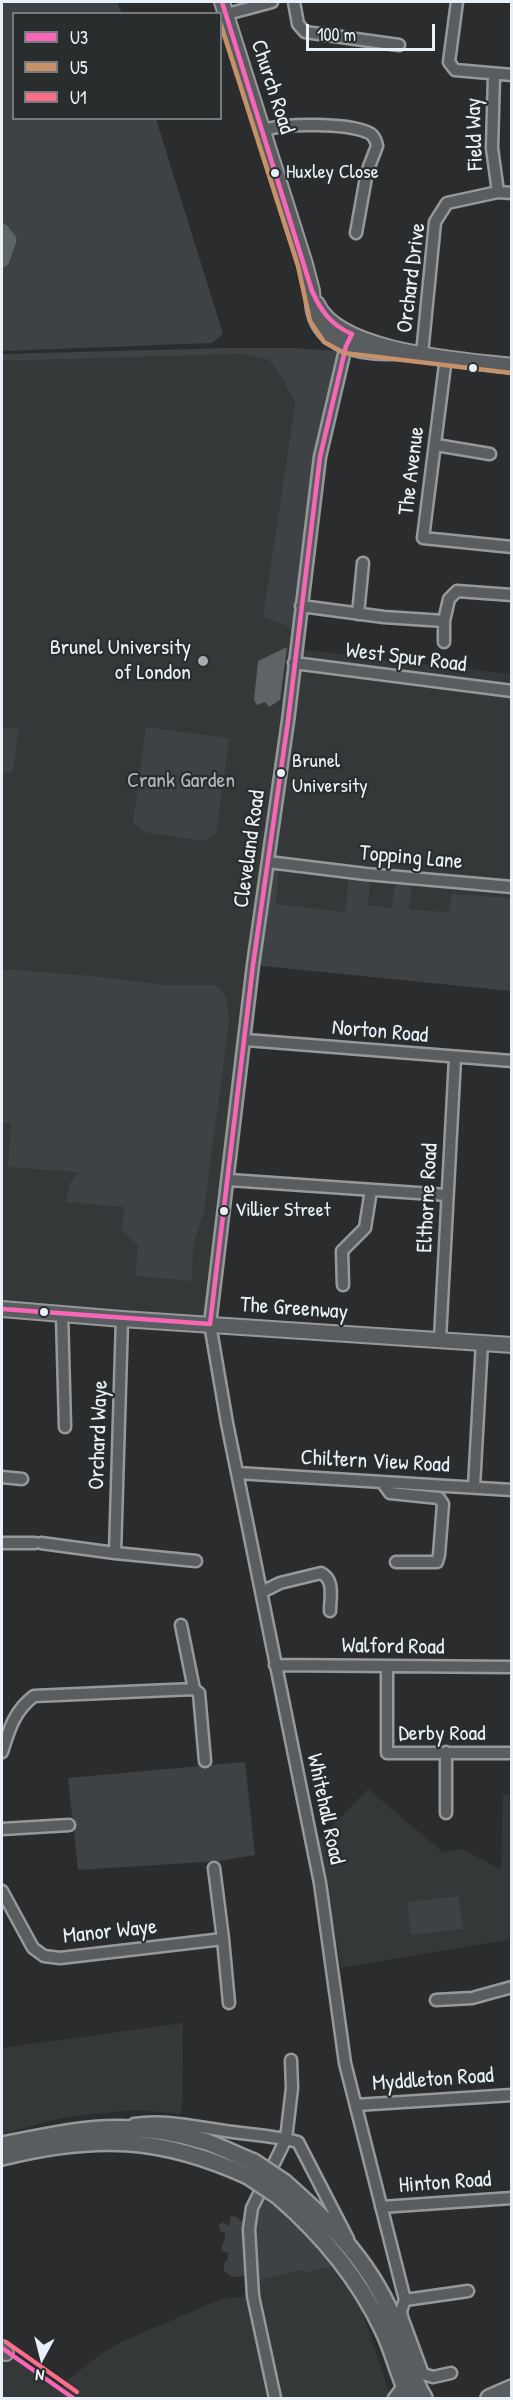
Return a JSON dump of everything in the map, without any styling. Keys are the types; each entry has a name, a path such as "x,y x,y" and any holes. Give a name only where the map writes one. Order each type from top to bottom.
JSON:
{"main road":[{"path":"2,2145 69,2131 113,2127 146,2129 209,2143 325,2218 354,2250 374,2280 399,2330 409,2369 424,2398"},
{"path":"2,2157 72,2144 125,2142 186,2151 251,2169"},
{"path":"281,2189 336,2253 359,2287 384,2330 402,2394"},
{"path":"489,2398 512,2388"}],"street":[{"path":"225,8 272,2"},
{"path":"294,2 298,24 305,32 399,45"},
{"path":"457,2 449,62 455,70 512,75"},
{"name":"Church Road","path":"225,8 312,291 328,320 349,340 404,352 512,366"},
{"name":"Field Way","path":"494,75 492,148 498,192"},
{"path":"264,130 280,125 293,125 351,129 368,132 374,136 377,146 367,172 356,233"},
{"name":"Orchard Drive","path":"422,354 435,222 447,203 498,192 512,193"},
{"name":"Cleveland Road","path":"210,1324 246,1040 253,965 320,457 349,340"},
{"name":"The Avenue","path":"446,357 423,538 512,547"},
{"path":"436,445 490,454"},
{"path":"358,614 363,563"},
{"path":"444,642 444,621 449,599 457,591 512,596"},
{"path":"302,606 358,614 444,621"},
{"name":"West Spur Road","path":"294,663 512,691"},
{"name":"Topping Lane","path":"268,862 512,887"},
{"name":"Norton Road","path":"246,1040 512,1061"},
{"name":"Elthorne Road","path":"440,1339 455,1058"},
{"path":"229,1180 447,1195"},
{"path":"343,1285 342,1251 365,1228 371,1190"},
{"name":"The Greenway","path":"2,1309 512,1345"},
{"path":"62,1314 65,1427"},
{"name":"Orchard Waye","path":"115,1552 122,1319"},
{"name":"Whitehall Road","path":"210,1324 237,1473 320,1883 345,2063 405,2300 401,2311 402,2317 423,2373 433,2377 451,2373"},
{"path":"474,1487 482,1342"},
{"name":"Chiltern View Road","path":"237,1473 512,1490"},
{"path":"2,1477 22,1479"},
{"path":"382,1482 390,1493 439,1497 443,1504 440,1555 437,1562 396,1562"},
{"path":"2,1543 38,1543 196,1561"},
{"path":"262,1592 280,1583 321,1573 331,1584 330,1611"},
{"path":"181,1625 194,1689"},
{"name":"Walford Road","path":"275,1665 512,1667"},
{"name":"Derby Road","path":"387,1667 387,1753 512,1753"},
{"path":"2,1752 14,1716 33,1696 194,1689 200,1693 205,1761"},
{"path":"446,1752 446,1813"},
{"path":"2,1829 69,1825"},
{"path":"214,1868 230,2003"},
{"name":"Manor Waye","path":"2,1891 33,1948 44,1956 60,1958 223,1940"},
{"path":"436,2000 472,1998 512,1987"},
{"path":"275,2398 253,2296 249,2229 255,2201 286,2139 292,2088 291,2060"},
{"name":"Myddleton Road","path":"356,2105 512,2095"},
{"path":"113,2127 150,2122 278,2136 298,2142 354,2250"},
{"name":"Hinton Road","path":"381,2207 512,2198"},
{"path":"405,2300 468,2291"}],"shaded area":[{"name":"Brunel University of London","path":"244,354 269,360 282,378 295,403 273,551 299,630 297,649 511,674 511,902 418,922 262,905 210,1324 2,1309 2,361"},
{"path":"287,647 280,700 269,707 265,702 257,705 254,700 258,661"},
{"path":"368,1789 443,1852 463,1849 501,1870 503,1795 511,1795 511,1939 341,1968 318,1840"},
{"path":"183,2023 182,2114 134,2110 66,2117 2,2134 2,2048"},
{"path":"334,2266 362,2311 391,2398 2,2398 2,2350 60,2390 69,2379 119,2343 221,2299 254,2296 253,2281"}],"green space":[{"path":"2,2 117,2 122,12 12,12 12,120 156,120 223,334 212,343 2,351"},
{"path":"228,348 337,351 340,358 299,630 263,617 295,403 282,378 269,360 244,354 2,361 2,354"},
{"path":"2,727 19,729 12,774 2,772"},
{"name":"Crank Garden","path":"146,727 229,738 216,835 203,841 144,832 133,823"},
{"path":"274,868 279,869 276,904 345,912 349,877 364,879 370,884 368,905 392,908 394,888 399,883 411,885 409,910 449,912 452,894 511,898 511,991 253,965 261,905 269,906"},
{"path":"3,969 92,976 164,985 216,985 226,996 229,1021 204,1211 193,1245 192,1281 135,1276 138,1245 122,1231 124,1207 66,1202 70,1183 79,1172 8,1167 11,1123 2,1122"},
{"path":"245,1762 255,1855 219,1861 78,1870 68,1778"},
{"path":"459,1896 463,1929 411,1935 407,1902"},
{"path":"264,2198 299,2226 334,2266 304,2273 303,2270 260,2280 256,2228 257,2217"},
{"path":"231,2216 237,2217 243,2223 247,2276 232,2277 224,2271 228,2253 222,2251 225,2233 220,2231 219,2225 223,2222 229,2226"}],"waterway":[{"path":"2,231 9,240 2,260"}],"transit line":[{"name":"U3","path":"222,2 312,291 328,317 352,334 346,346"},
{"name":"U5","path":"222,28 298,266 310,321 324,342 344,353 511,373"},
{"name":"U3","path":"210,1324 253,965 288,721 320,457 346,346"},
{"name":"U3","path":"2,1309 210,1324"},
{"name":"U1","path":"6,2342 77,2392"},
{"name":"U3","path":"2,2348 73,2398"}],"place":[{"name":"Huxley Close","path":"275,173"},
{"name":"Brunel University of London","path":"203,661"},
{"name":"Brunel University","path":"281,773"},
{"name":"Villier Street","path":"224,1211"}]}
